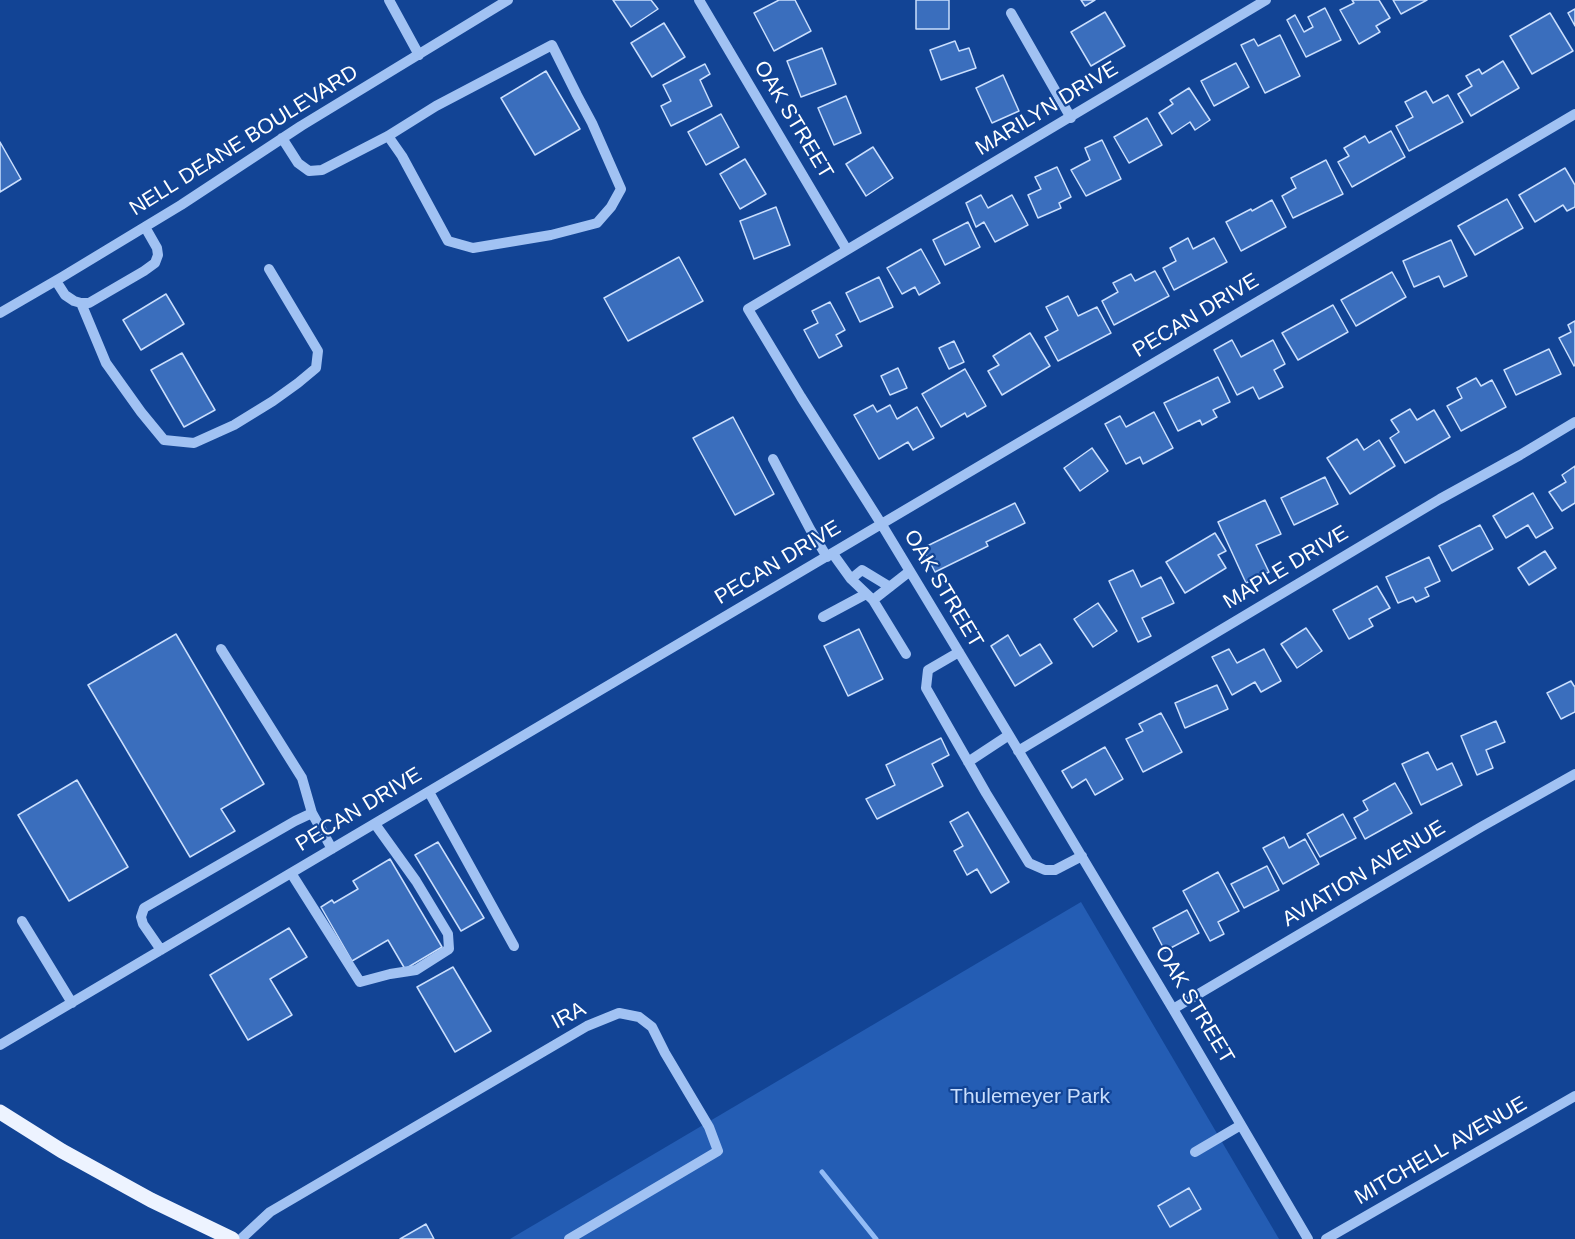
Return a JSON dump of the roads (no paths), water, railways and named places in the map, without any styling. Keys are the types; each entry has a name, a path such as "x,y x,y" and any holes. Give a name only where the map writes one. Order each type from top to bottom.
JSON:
{"main road":[{"path":"0,1112 62,1151 142,1195 232,1239"}],"street":[{"path":"389,0 419,55"},
{"name":"NELL DEANE BOULEVARD","path":"2,308 56,281 145,227 282,138 508,0"},
{"name":"OAK STREET","path":"699,0 847,250 748,309 882,525 1082,856 1308,1239"},
{"name":"MARILYN DRIVE","path":"847,250 1266,0"},
{"path":"1011,13 1071,118"},
{"path":"282,138 298,163 309,171 322,170 552,45 592,123 621,189 611,207 597,223 473,248 448,241 402,156 388,136"},
{"name":"PECAN DRIVE","path":"0,1046 1575,114"},
{"path":"56,281 65,296 74,301 89,303 144,271 155,263 158,255 157,248 145,227"},
{"path":"81,303 106,363 141,412 165,440 194,443 254,413 316,368 318,351 269,269"},
{"name":"MAPLE DRIVE","path":"1018,751 1429,505 1575,422"},
{"path":"773,459 810,529 851,579 870,597 906,654"},
{"path":"851,579 862,570 890,587"},
{"path":"823,617 890,587 910,571"},
{"path":"221,649 302,778 312,813 333,849"},
{"path":"959,652 928,670 926,688 968,762 1029,863 1045,870 1055,870 1082,856"},
{"path":"968,762 1009,735"},
{"name":"AVIATION AVENUE","path":"1173,1009 1481,827 1574,777"},
{"path":"429,792 514,946"},
{"path":"161,950 143,924 141,917 144,908 312,813"},
{"path":"291,873 360,982 416,970 449,949 448,934 416,881 375,824"},
{"path":"22,921 72,1003"},
{"name":"IRA","path":"241,1239 270,1212 587,1026 619,1014 639,1017 652,1027 664,1053 709,1126 717,1151 569,1239"},
{"name":"MITCHELL AVENUE","path":"1326,1239 1575,1096"},
{"path":"1195,1152 1241,1125"}],"waterway":[{"path":"822,1172 876,1239"}],"park label":[{"name":"Thulemeyer Park","path":"1030,1097"}]}
